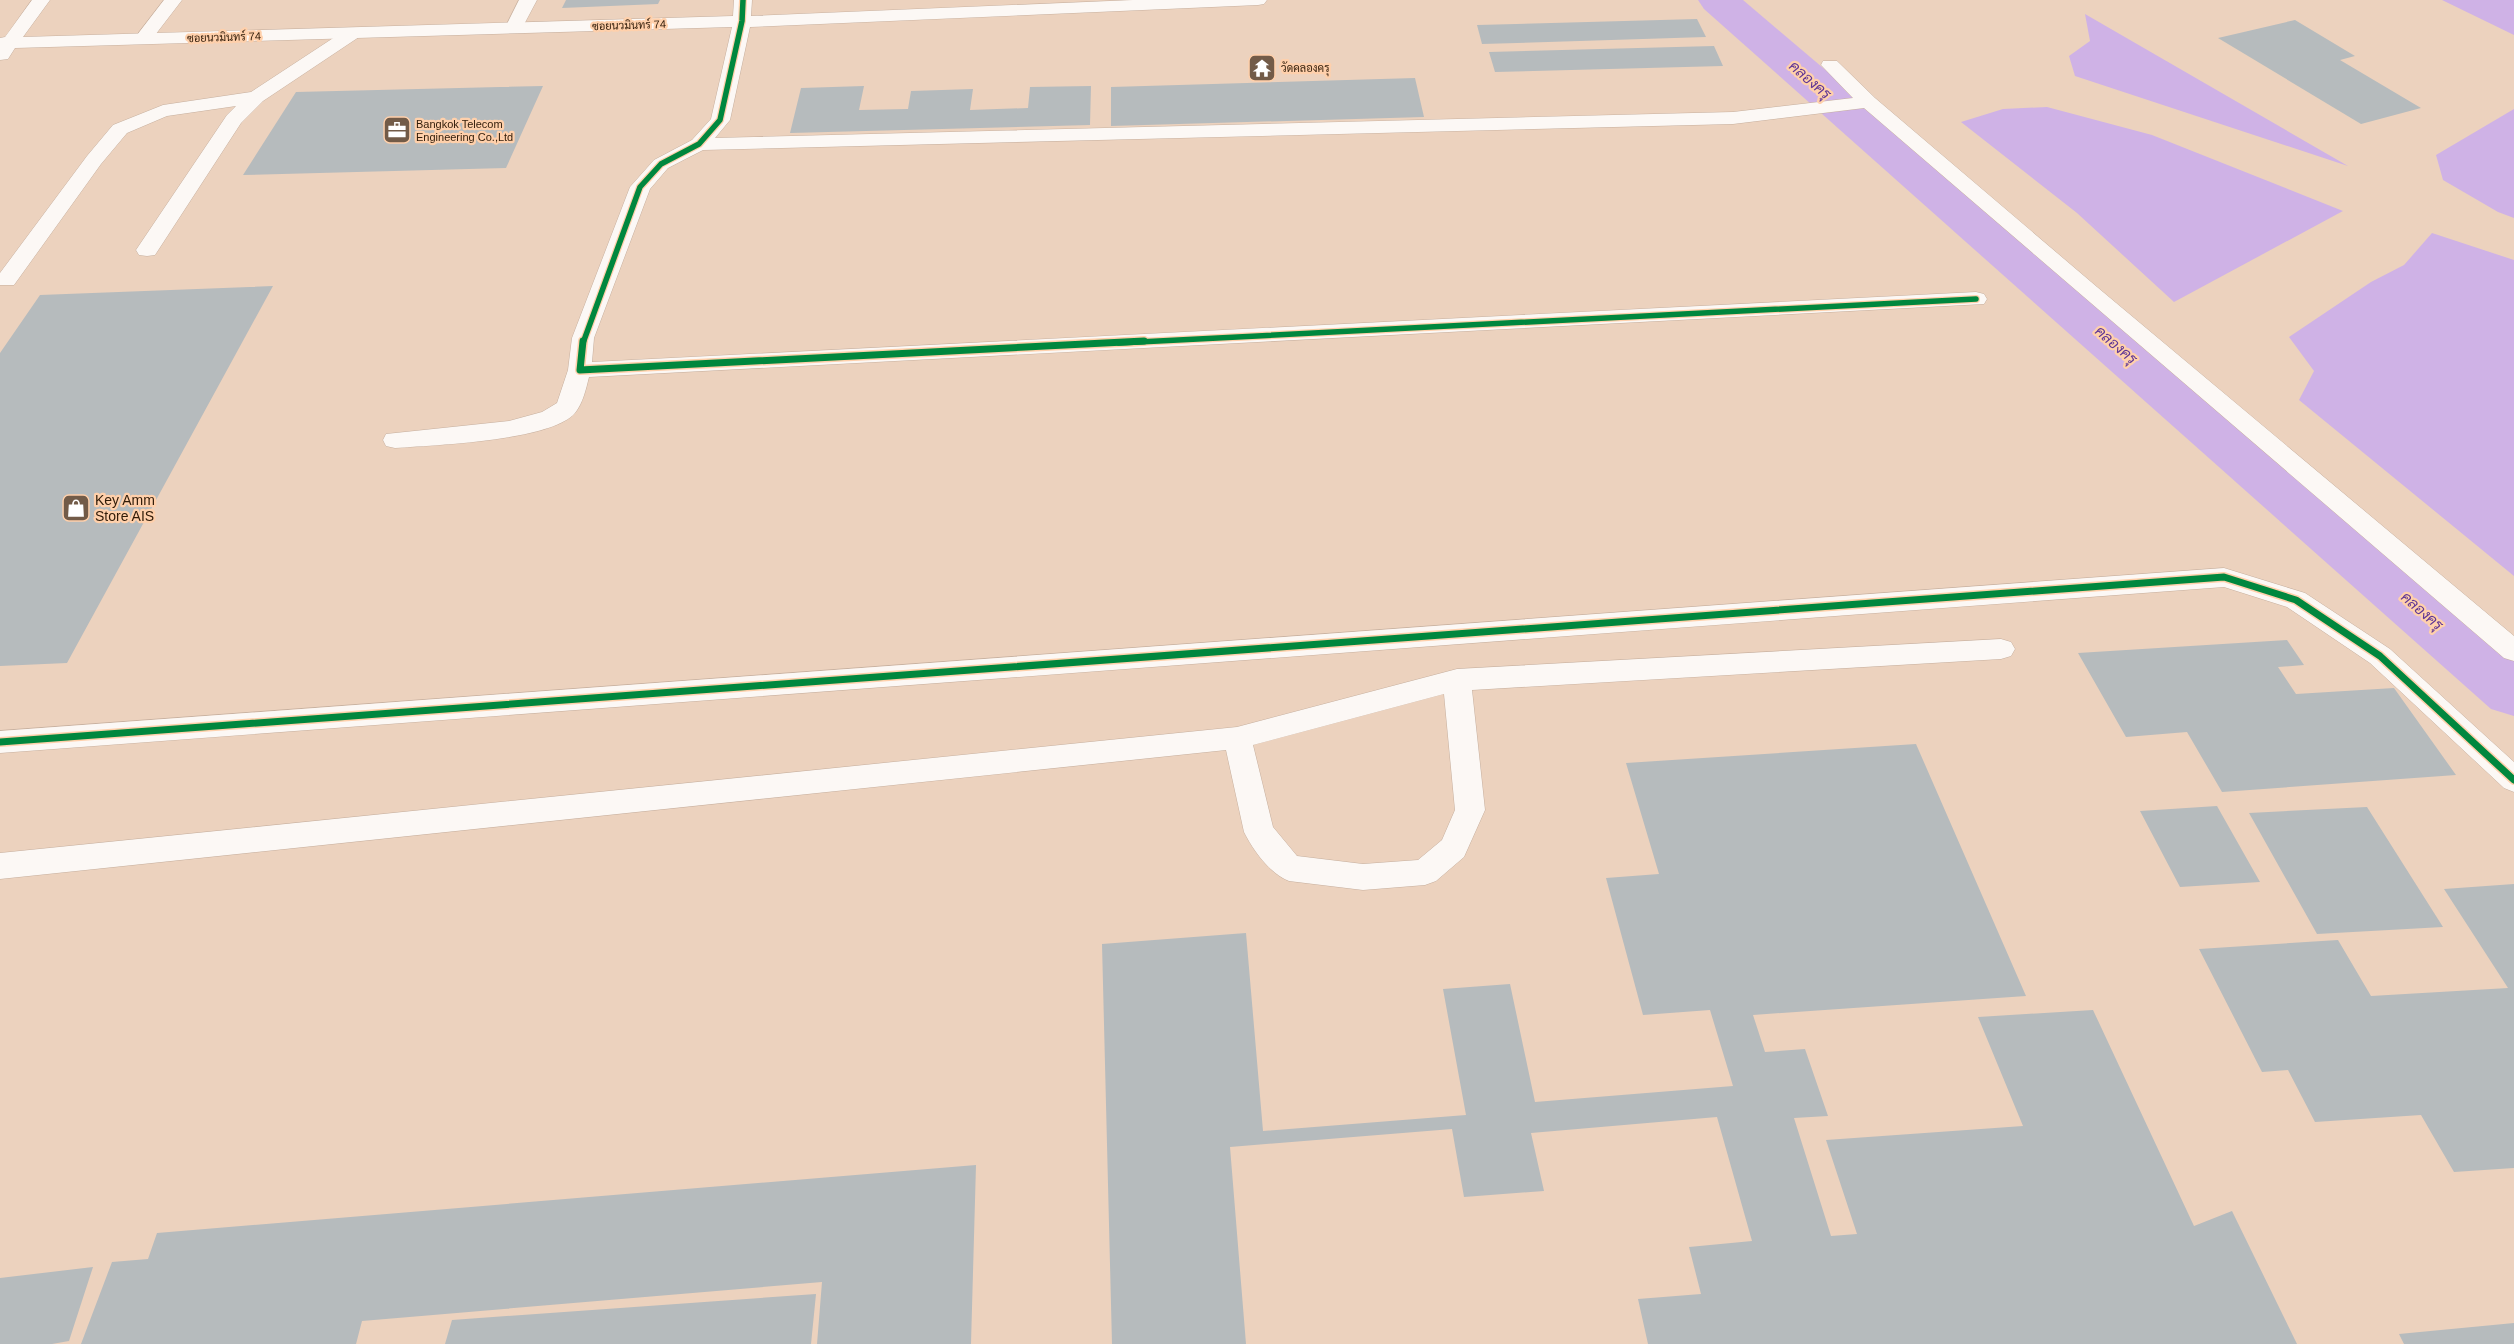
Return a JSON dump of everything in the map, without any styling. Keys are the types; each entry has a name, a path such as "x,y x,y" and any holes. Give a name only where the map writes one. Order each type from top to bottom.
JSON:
{"street":[{"path":"3,48 41,0"},
{"path":"143,39 173,0"},
{"path":"514,28 528,0"},
{"name":"ซอยนวมินทร์ 74","path":"3,48 143,39 514,28 742,11 1258,0"},
{"path":"395,440 504,429 548,420 567,408 580,370 583,338 640,187 661,164 699,144 720,120 742,11"},
{"path":"147,250 234,119 256,97 353,33"},
{"path":"1830,64 1862,102 2514,651"},
{"path":"6,280 94,160 120,129 163,111 256,97"},
{"path":"699,144 1733,118 1862,102"},
{"path":"580,370 1976,299"},
{"path":"0,742 2224,577 2296,600 2380,656 2514,780"},
{"path":"0,866 1237,738 1458,680 2000,649"},
{"path":"1237,738 1259,832 1289,868 1364,877 1425,872 1453,848 1470,810 1458,680"}],"shaded area":[{"path":"2442,0 2514,0 2514,35"},
{"path":"2085,14 2348,166 2075,76 2069,56 2090,41"},
{"path":"2047,107 2152,135 2343,211 2174,302 2077,213 1961,122 2003,109"},
{"path":"2514,109 2514,218 2498,212 2443,180 2436,155"},
{"path":"2432,233 2514,260 2514,576 2299,400 2314,371 2289,337 2371,282 2404,265"}],"building":[{"path":"566,0 660,0 658,4 562,8"},
{"path":"1697,19 1706,37 1482,44 1477,25"},
{"path":"2295,20 2355,56 2340,60 2421,108 2361,124 2218,38"},
{"path":"1714,46 1723,66 1495,72 1489,52"},
{"path":"1415,78 1424,117 1111,126 1111,87"},
{"name":"Bangkok Telecom Engineering Co.,Ltd","path":"543,86 506,168 243,175 296,92"},
{"path":"864,86 859,110 908,109 911,91 973,89 970,110 1028,108 1030,87 1091,86 1090,125 790,133 801,88"},
{"name":"Key Amm Store AIS","path":"273,286 67,663 0,666 0,353 40,295"},
{"path":"2287,640 2304,665 2278,667 2296,694 2394,688 2456,775 2222,792 2187,732 2126,737 2078,653"},
{"path":"1916,744 2026,996 1753,1015 1765,1052 1805,1049 1828,1116 1794,1118 1831,1236 1857,1234 1826,1140 2023,1126 1978,1017 2093,1010 2194,1226 2232,1211 2297,1344 1648,1344 1638,1299 1701,1294 1689,1247 1752,1241 1717,1117 1531,1133 1544,1191 1464,1197 1452,1129 1230,1147 1246,1344 1112,1344 1102,944 1246,933 1263,1131 1466,1115 1443,989 1510,984 1535,1102 1733,1086 1710,1010 1643,1015 1606,878 1659,874 1626,763"},
{"path":"2217,806 2260,882 2180,887 2140,811"},
{"path":"2367,807 2443,927 2317,934 2249,813"},
{"path":"2514,884 2514,1168 2454,1172 2421,1115 2315,1122 2288,1070 2262,1072 2199,949 2338,940 2371,996 2508,988 2444,889"},
{"path":"976,1165 971,1344 817,1344 822,1282 362,1321 356,1344 81,1344 112,1262 148,1259 157,1233"},
{"path":"93,1267 69,1341 52,1344 0,1344 0,1278"},
{"path":"816,1294 811,1344 445,1344 452,1320"},
{"path":"2514,1323 2514,1344 2404,1344 2399,1334"}],"waterway":[{"name":"คลองครุ","path":"1718,0 2514,691"}],"cycle path":[{"path":"743,0 742,21 720,120 699,144 661,164 640,187 583,338 580,370 1976,299"},
{"path":"0,742 2224,577 2296,600 2380,656 2514,780"}],"place":[{"name":"วัดคลองครุ","path":"1262,68"},
{"name":"Bangkok Telecom Engineering Co.,Ltd","path":"397,130"},
{"name":"Key Amm Store AIS","path":"76,508"}]}
